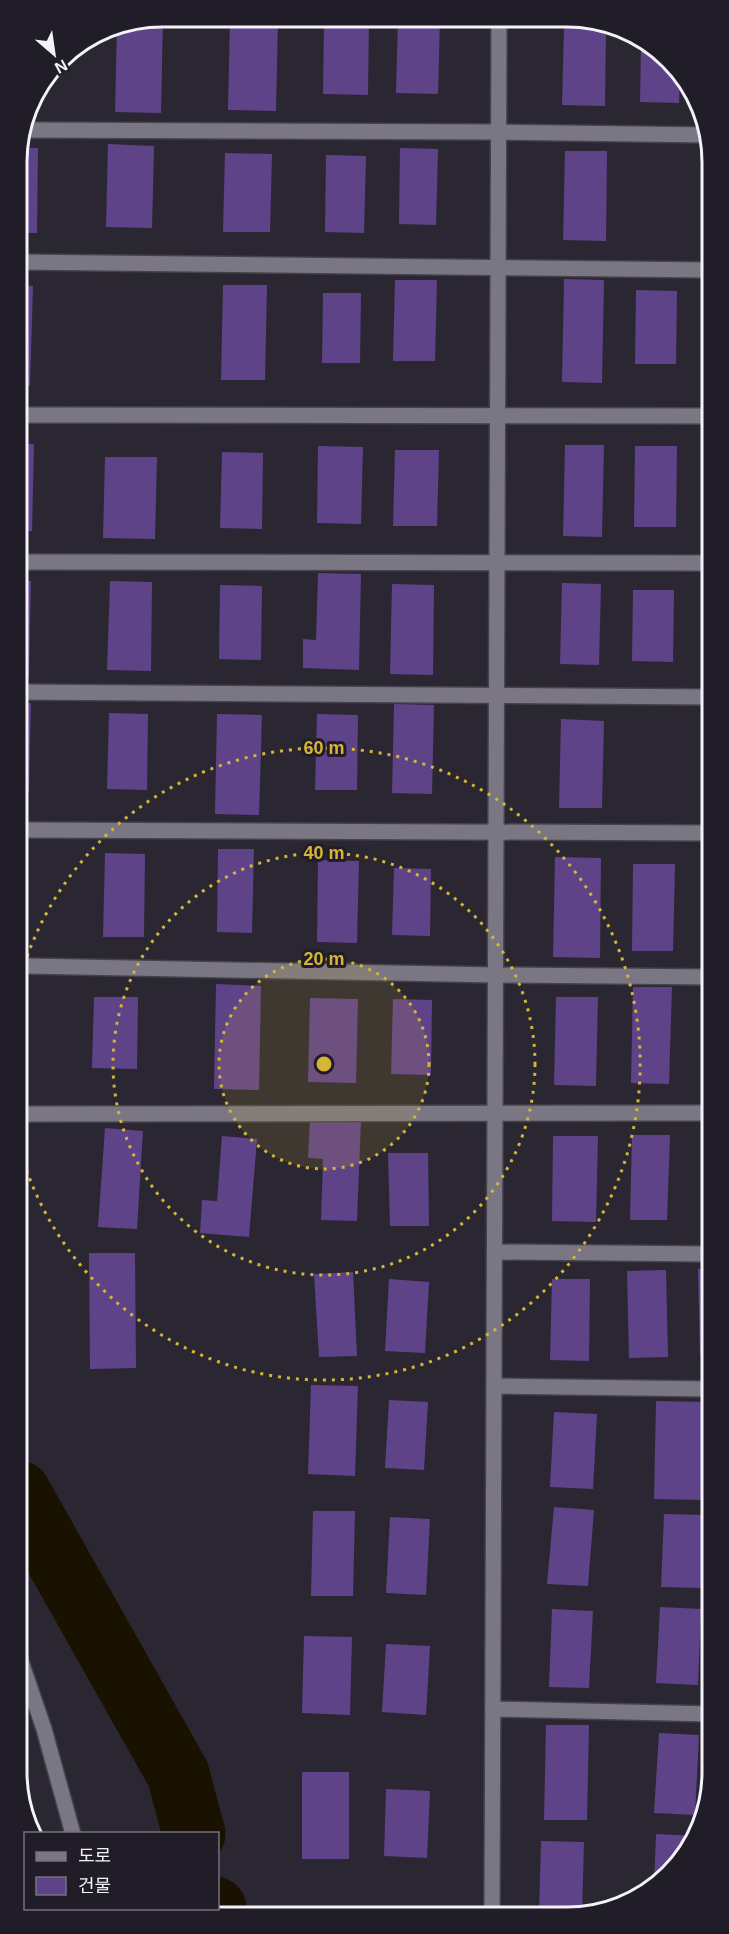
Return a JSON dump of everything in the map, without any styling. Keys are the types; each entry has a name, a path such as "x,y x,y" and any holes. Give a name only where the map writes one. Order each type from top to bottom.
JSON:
{"street":[{"path":"492,1907 499,27"},
{"path":"31,130 699,135"},
{"path":"27,262 702,270"},
{"path":"27,415 702,416"},
{"path":"27,562 702,563"},
{"path":"27,692 702,697"},
{"path":"27,830 702,834"},
{"path":"27,966 496,975 702,976"},
{"path":"27,1114 702,1113"},
{"path":"495,1252 702,1254"},
{"path":"494,1386 702,1389"},
{"path":"27,1679 44,1729 73,1832"},
{"path":"493,1709 702,1714"}],"building":[{"path":"163,27 161,113 115,112 117,35 144,28"},
{"path":"230,27 278,27 276,111 228,110"},
{"path":"324,27 369,27 368,95 323,94"},
{"path":"398,27 440,27 438,94 396,93"},
{"path":"564,27 585,28 606,33 605,106 562,105"},
{"path":"641,50 662,67 680,88 679,103 640,102"},
{"path":"108,144 154,146 152,228 106,227"},
{"path":"28,148 38,148 37,233 27,233"},
{"path":"400,148 438,149 436,225 399,224"},
{"path":"565,151 607,151 606,241 563,240"},
{"path":"225,153 272,154 270,232 223,232"},
{"path":"326,155 366,156 364,233 325,232"},
{"path":"564,279 604,280 602,383 562,382"},
{"path":"395,280 437,280 435,361 393,361"},
{"path":"223,285 267,285 265,380 221,380"},
{"path":"27,286 33,286 30,386 27,386"},
{"path":"636,290 677,291 676,364 635,364"},
{"path":"323,293 361,293 360,363 322,363"},
{"path":"27,444 34,444 32,531 27,531"},
{"path":"565,445 604,445 602,537 563,536"},
{"path":"318,446 363,447 361,524 317,523"},
{"path":"635,446 677,446 676,527 634,527"},
{"path":"395,450 439,450 437,526 393,526"},
{"path":"222,452 263,453 262,529 220,528"},
{"path":"105,457 157,457 155,539 103,538"},
{"path":"318,573 361,574 359,670 303,668 303,639 316,640"},
{"path":"27,581 31,581 29,678 27,678"},
{"path":"110,581 152,582 151,671 107,670"},
{"path":"562,583 601,584 599,665 560,664"},
{"path":"392,584 434,585 433,675 390,674"},
{"path":"220,585 262,586 261,660 219,659"},
{"path":"633,590 674,590 673,662 632,661"},
{"path":"27,703 31,703 29,792 27,792"},
{"path":"394,704 434,705 432,794 392,793"},
{"path":"109,713 148,714 147,790 107,789"},
{"path":"217,714 262,715 259,815 215,814"},
{"path":"317,714 358,715 357,790 315,790"},
{"path":"561,719 604,721 602,808 559,808"},
{"path":"218,849 254,849 252,933 217,932"},
{"path":"105,853 145,854 144,937 103,937"},
{"path":"555,857 601,858 600,958 553,957"},
{"path":"318,860 359,861 357,943 317,942"},
{"path":"633,864 675,864 673,951 632,951"},
{"path":"394,868 431,869 430,936 392,935"},
{"path":"216,984 261,986 259,1090 214,1089"},
{"path":"633,987 672,987 669,1084 631,1083"},
{"path":"94,997 138,997 137,1069 92,1068"},
{"path":"556,997 598,997 596,1086 554,1085"},
{"path":"310,998 358,999 356,1083 308,1082"},
{"path":"393,999 432,1000 431,1075 391,1074"},
{"path":"702,1044 702,1094 701,1094"},
{"path":"310,1118 361,1120 357,1221 321,1220 323,1159 308,1158"},
{"path":"105,1128 143,1131 137,1229 98,1227"},
{"path":"632,1135 670,1135 667,1220 630,1220"},
{"path":"222,1136 257,1139 249,1237 200,1233 202,1200 217,1201"},
{"path":"553,1136 598,1136 596,1222 552,1221"},
{"path":"388,1153 428,1153 429,1226 390,1226"},
{"path":"89,1253 135,1253 136,1368 90,1369"},
{"path":"698,1269 702,1269 702,1356 700,1356"},
{"path":"666,1270 668,1357 629,1358 627,1271"},
{"path":"353,1272 357,1356 319,1357 314,1274"},
{"path":"389,1279 429,1282 425,1353 385,1351"},
{"path":"552,1279 590,1279 589,1361 550,1360"},
{"path":"311,1385 358,1386 355,1476 308,1474"},
{"path":"389,1400 428,1402 424,1470 385,1468"},
{"path":"656,1401 702,1402 702,1500 654,1499"},
{"path":"554,1412 597,1414 593,1489 550,1487"},
{"path":"554,1507 594,1510 588,1586 547,1584"},
{"path":"313,1511 355,1511 353,1596 311,1596"},
{"path":"664,1514 702,1515 702,1588 661,1587"},
{"path":"390,1517 430,1519 426,1595 386,1593"},
{"path":"660,1607 701,1609 698,1685 656,1683"},
{"path":"552,1609 593,1611 589,1688 549,1687"},
{"path":"304,1636 352,1637 350,1715 302,1713"},
{"path":"386,1644 430,1646 426,1715 382,1712"},
{"path":"546,1725 589,1725 587,1820 544,1820"},
{"path":"659,1733 699,1735 695,1815 654,1813"},
{"path":"302,1772 349,1772 349,1859 302,1859"},
{"path":"386,1789 430,1791 427,1858 384,1856"},
{"path":"656,1834 686,1836 668,1861 654,1874"},
{"path":"541,1841 584,1842 582,1906 539,1907"}],"waterway":[{"path":"27,1506 178,1774 193,1832"}]}
